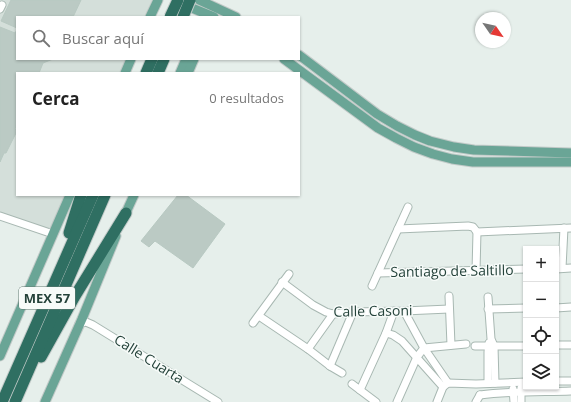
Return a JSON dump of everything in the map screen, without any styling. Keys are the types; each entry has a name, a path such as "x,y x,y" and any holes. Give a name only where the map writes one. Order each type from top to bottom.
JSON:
{"highway":[{"path":"170,16 178,0"},
{"path":"183,16 190,0"},
{"path":"146,72 152,60"},
{"path":"158,72 164,60"},
{"path":"58,273 81,196"},
{"name":"MEX 57","path":"2,402 93,196"},
{"name":"MEX 57","path":"15,402 105,196"},
{"path":"25,380 41,357 75,296 126,213"}],"main road":[{"path":"150,16 158,0"},
{"path":"172,0 211,16"},
{"path":"199,0 219,4 235,16"},
{"path":"213,16 219,4"},
{"path":"300,56 377,114 396,126 430,141 474,150 571,153"},
{"path":"125,72 131,60"},
{"path":"180,72 186,60"},
{"path":"188,72 194,60"},
{"path":"285,60 378,128 420,150 452,159 473,162 571,162"},
{"path":"0,356 70,196"},
{"path":"45,402 134,196"}],"street":[{"path":"372,286 408,207"},
{"path":"0,216 53,234"},
{"path":"398,229 468,226 477,232 567,228 567,238 559,269 571,268"},
{"path":"476,271 477,232"},
{"name":"Santiago de Saltillo","path":"378,273 523,269"},
{"path":"253,323 289,274"},
{"name":"Calle Casoni","path":"282,282 313,305 333,314 449,309"},
{"path":"449,296 451,345"},
{"path":"488,297 491,344 491,383"},
{"path":"559,308 571,307"},
{"path":"488,309 523,308"},
{"path":"360,390 386,333 394,311"},
{"path":"404,311 446,385"},
{"path":"330,366 353,312"},
{"path":"308,349 333,314"},
{"path":"259,316 342,373"},
{"name":"Calle Cuarta","path":"79,324 86,322 103,330 218,402"},
{"path":"386,333 393,335 402,341 417,358 446,385 523,382"},
{"path":"397,402 417,358 424,348 466,344"},
{"path":"476,346 491,344 523,346"},
{"path":"559,345 571,345"},
{"path":"559,381 571,381"},
{"path":"514,402 517,392 523,382"},
{"path":"513,383 521,402"},
{"path":"352,384 376,402"},
{"path":"476,384 480,395 476,402"},
{"path":"437,402 446,385"},
{"path":"480,395 517,392 571,391"}],"shaded area":[{"path":"0,0 152,0 145,16 16,16 16,60 126,60 120,72 16,72 16,196 67,196 54,225 50,228 45,228 0,214"}],"building":[{"path":"11,0 81,0 73,16 16,16 16,28 1,21"},
{"path":"0,27 15,33 16,32 16,60 50,60 43,63 39,72 16,72 16,133 0,162"},
{"path":"177,196 187,196 225,224 193,268 155,241 149,247 141,241"}]}
